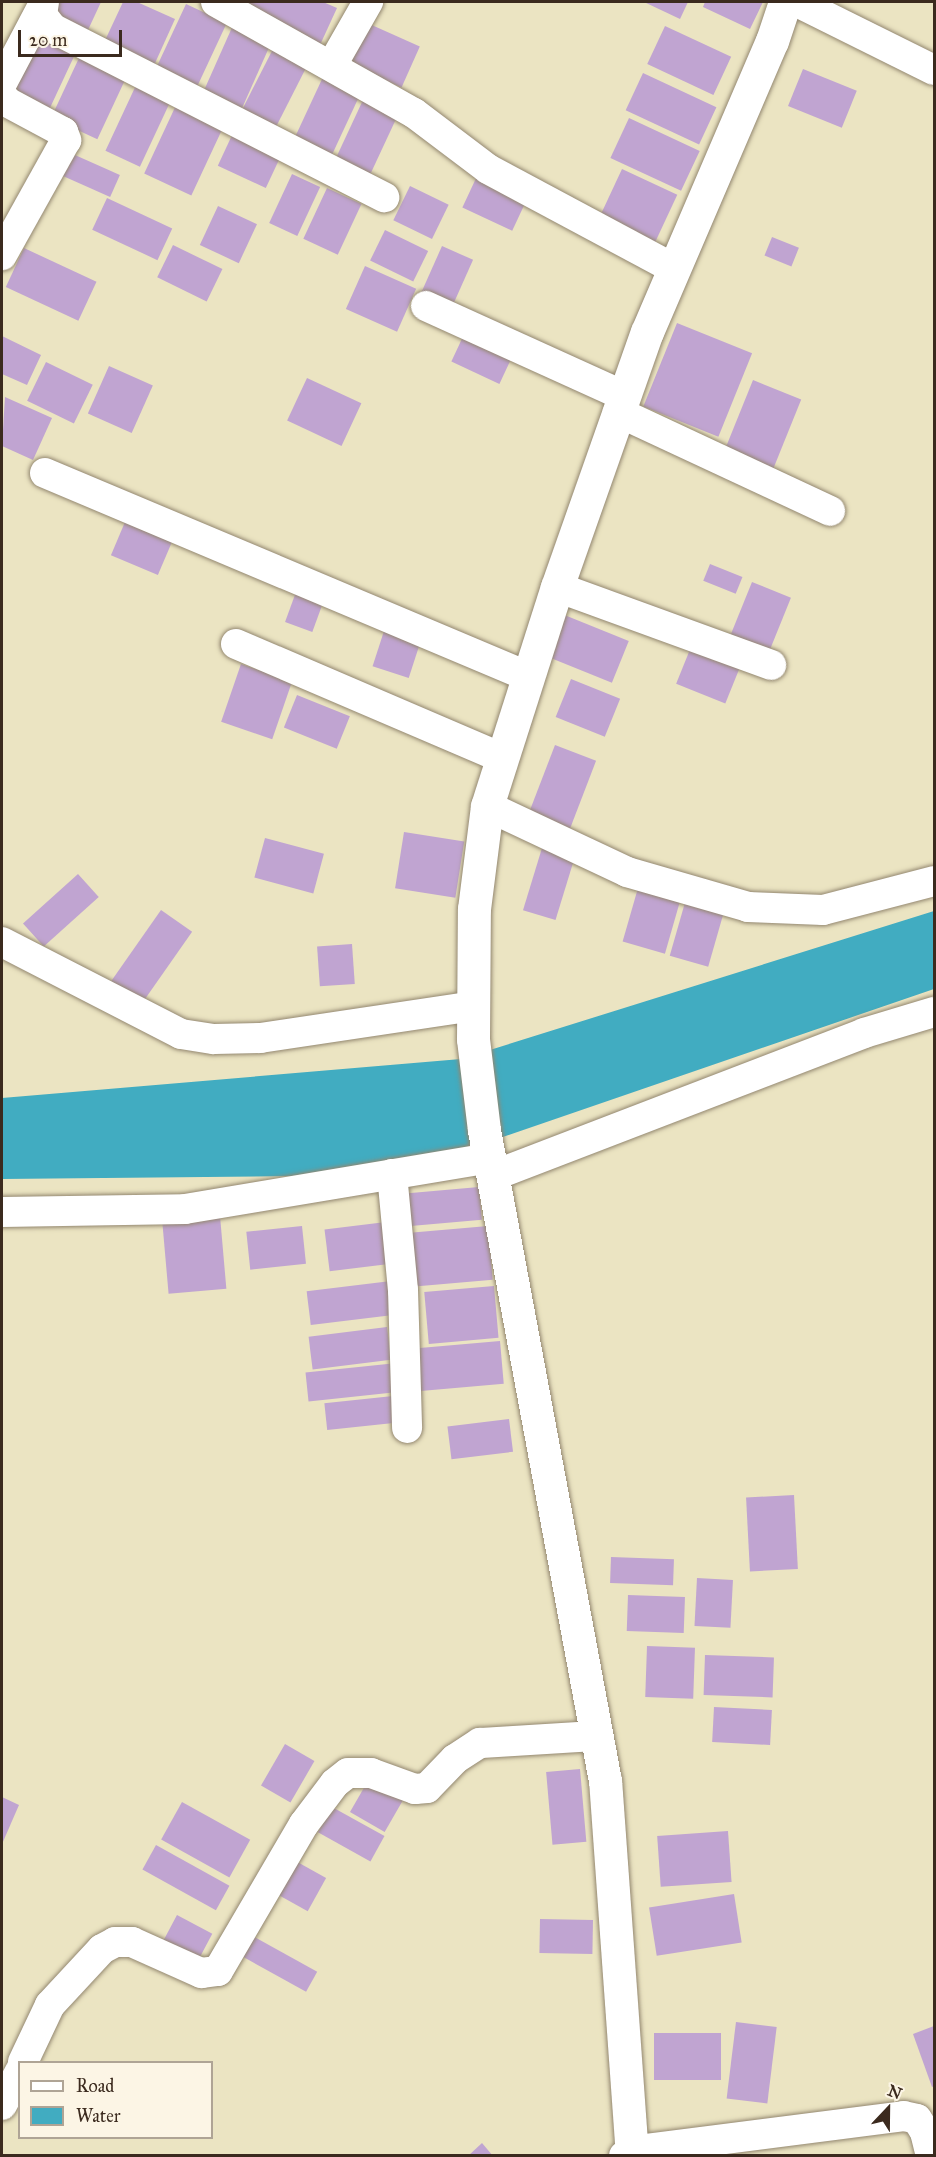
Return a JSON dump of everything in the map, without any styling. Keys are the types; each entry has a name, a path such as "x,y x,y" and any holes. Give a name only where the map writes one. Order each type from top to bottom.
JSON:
{"street":[{"path":"216,2 414,113 488,169 673,268"},
{"path":"332,65 368,2"},
{"path":"785,2 772,41 673,268 621,404 500,757 487,806 474,909 473,1039 529,1386 604,1781 629,2154 904,2116 916,2119 926,2132 931,2156"},
{"path":"797,2 934,70"},
{"path":"2,83 43,4"},
{"path":"43,4 45,22 52,28 384,197"},
{"path":"2,95 8,102 63,132 66,140 2,255"},
{"path":"426,306 830,511"},
{"path":"45,473 527,676"},
{"path":"557,587 771,665"},
{"path":"236,644 500,757"},
{"path":"487,806 627,872 748,907 823,910 934,881"},
{"path":"2,942 181,1034 214,1039 260,1038 473,1006"},
{"path":"2,1212 185,1209 392,1174 490,1154 934,1012"},
{"path":"392,1174 403,1290 407,1428"},
{"path":"23,2061 50,2005 102,1949 115,1942 132,1942 201,1973 218,1971 304,1824 335,1782 348,1773 371,1773 415,1789 427,1788 455,1759 480,1743 596,1736"},
{"path":"2,2105 18,2076"}],"water":[{"path":"934,911 934,989 430,1162 303,1176 2,1179 2,1098 461,1059"}],"building":[{"path":"58,2 101,2 88,30 53,13"},
{"path":"123,2 137,2 175,19 151,72 101,49"},
{"path":"246,2 323,2 337,8 320,45 243,9"},
{"path":"644,2 688,2 680,19"},
{"path":"705,2 763,2 750,29 703,7"},
{"path":"186,4 227,23 196,88 156,69"},
{"path":"365,22 420,46 402,88 347,63"},
{"path":"234,23 272,40 241,110 203,92"},
{"path":"665,26 731,57 713,95 647,64"},
{"path":"37,34 76,52 49,109 10,91"},
{"path":"273,49 307,66 274,130 240,113"},
{"path":"79,58 125,80 97,139 51,118"},
{"path":"803,69 857,91 842,128 788,106"},
{"path":"643,73 716,107 699,144 626,110"},
{"path":"323,77 360,94 331,156 294,139"},
{"path":"138,81 172,97 140,167 105,151"},
{"path":"363,100 397,116 368,180 333,163"},
{"path":"178,101 225,123 191,195 144,174"},
{"path":"629,118 700,151 681,191 610,158"},
{"path":"233,133 281,155 266,188 218,166"},
{"path":"66,151 120,175 110,197 56,173"},
{"path":"622,169 677,195 652,250 596,224"},
{"path":"292,174 320,187 297,236 269,223"},
{"path":"478,174 528,197 512,231 462,208"},
{"path":"410,186 449,205 432,239 393,220"},
{"path":"327,188 361,204 338,255 303,239"},
{"path":"107,198 172,228 157,260 92,230"},
{"path":"218,206 257,224 239,263 200,245"},
{"path":"385,230 428,251 413,282 370,261"},
{"path":"772,237 799,248 791,266 765,256"},
{"path":"173,245 222,269 207,301 157,277"},
{"path":"442,246 473,260 451,310 420,296"},
{"path":"24,248 97,282 78,321 6,287"},
{"path":"365,266 416,289 397,332 346,309"},
{"path":"677,323 752,353 718,437 643,406"},
{"path":"467,328 515,350 499,384 451,362"},
{"path":"2,336 41,355 27,385 2,374"},
{"path":"46,362 93,385 74,423 27,401"},
{"path":"109,366 153,386 132,433 88,414"},
{"path":"307,378 361,403 342,446 287,421"},
{"path":"753,380 801,399 771,474 723,454"},
{"path":"5,397 52,418 33,460 2,446"},
{"path":"125,522 172,542 158,575 111,555"},
{"path":"710,564 742,577 736,594 703,581"},
{"path":"752,582 791,598 768,654 729,639"},
{"path":"296,592 323,602 312,632 285,622"},
{"path":"562,614 629,641 612,683 545,656"},
{"path":"384,631 420,643 409,678 373,666"},
{"path":"693,642 742,662 725,704 676,684"},
{"path":"241,664 292,682 272,739 221,722"},
{"path":"571,679 620,699 605,737 556,717"},
{"path":"297,695 350,716 337,749 284,727"},
{"path":"555,745 596,761 568,835 527,819"},
{"path":"404,832 464,842 455,898 395,888"},
{"path":"265,838 324,854 313,893 254,878"},
{"path":"542,848 575,858 556,920 523,910"},
{"path":"78,874 99,897 44,947 23,924"},
{"path":"640,881 682,893 665,954 623,942"},
{"path":"686,899 724,910 708,967 670,956"},
{"path":"161,910 192,932 142,1003 111,981"},
{"path":"352,944 355,984 320,986 317,946"},
{"path":"479,1187 482,1220 405,1227 402,1194"},
{"path":"220,1216 226,1289 169,1294 162,1221"},
{"path":"394,1221 399,1263 330,1271 325,1230"},
{"path":"302,1226 306,1264 250,1270 246,1232"},
{"path":"488,1226 493,1280 409,1287 404,1233"},
{"path":"391,1281 395,1315 311,1325 307,1291"},
{"path":"494,1286 499,1338 429,1344 424,1292"},
{"path":"387,1327 391,1360 313,1369 309,1337"},
{"path":"500,1341 504,1384 412,1392 408,1349"},
{"path":"397,1363 400,1392 309,1401 306,1373"},
{"path":"393,1396 396,1423 327,1430 324,1403"},
{"path":"509,1419 513,1452 451,1459 447,1427"},
{"path":"794,1495 798,1569 750,1571 746,1498"},
{"path":"611,1557 674,1559 673,1585 610,1583"},
{"path":"697,1578 733,1580 730,1628 694,1626"},
{"path":"628,1595 685,1597 684,1633 627,1631"},
{"path":"647,1646 695,1648 693,1699 645,1697"},
{"path":"705,1655 774,1657 773,1697 704,1695"},
{"path":"714,1707 772,1710 770,1745 712,1742"},
{"path":"285,1744 314,1761 290,1803 261,1786"},
{"path":"580,1769 586,1842 552,1845 546,1772"},
{"path":"369,1779 404,1799 385,1832 350,1812"},
{"path":"2,1797 19,1805 2,1844"},
{"path":"182,1802 250,1840 229,1877 161,1840"},
{"path":"332,1807 384,1836 370,1861 318,1832"},
{"path":"728,1831 732,1882 661,1887 657,1836"},
{"path":"156,1845 229,1886 216,1910 142,1869"},
{"path":"292,1859 326,1878 308,1911 274,1892"},
{"path":"734,1894 742,1942 657,1956 649,1907"},
{"path":"177,1915 212,1934 196,1964 161,1945"},
{"path":"540,1919 593,1920 592,1954 539,1953"},
{"path":"242,1930 317,1972 306,1992 231,1950"},
{"path":"736,2022 777,2027 767,2103 727,2098"},
{"path":"934,2026 934,2086 932,2087 913,2034"},
{"path":"654,2033 721,2033 721,2080 654,2080"},
{"path":"482,2143 493,2156 468,2156"}]}
